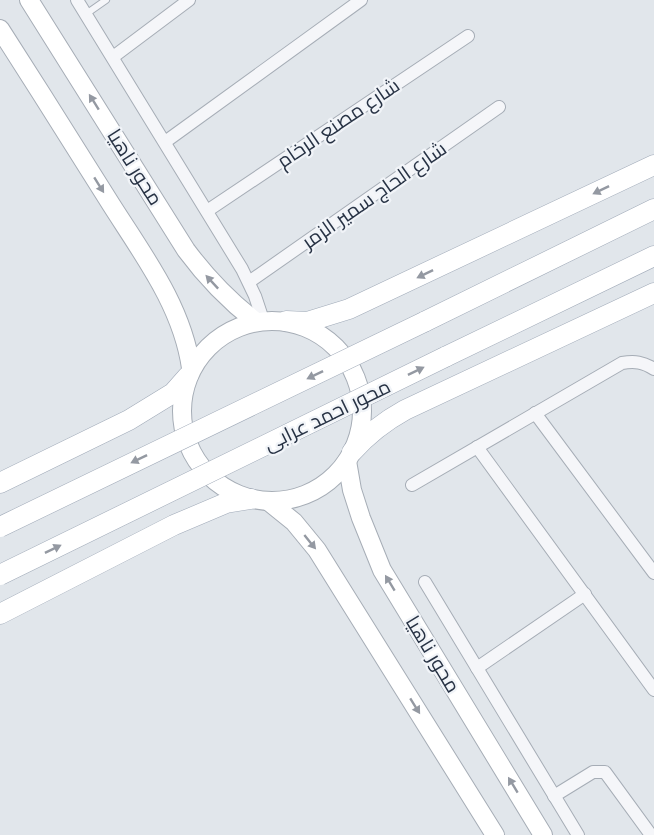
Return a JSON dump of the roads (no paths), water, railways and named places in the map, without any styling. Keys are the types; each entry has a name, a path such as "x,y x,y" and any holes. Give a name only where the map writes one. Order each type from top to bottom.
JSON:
{"main road":[{"name":"محور ناهيا","path":"29,0 186,250 206,277 230,302 259,321"},
{"name":"محور ناهيا","path":"0,29 158,279 180,323 188,347 190,372"},
{"path":"0,483 129,420 173,393 203,351 218,337 236,327 259,321 307,322 349,309 654,165"},
{"path":"0,527 654,209"},
{"name":"محور احمد عرابى","path":"0,575 654,256"},
{"path":"0,614 166,529 226,503 291,499 313,491 332,478 364,439 405,410 654,293"},
{"path":"286,321 303,325 332,343 352,370 359,386 362,420 350,457"},
{"path":"190,372 183,392 183,427 187,444 195,459 219,485 234,493 260,500 294,522 317,550 495,835"},
{"name":"محور ناهيا","path":"350,457 352,490 382,570 543,835"}],"street":[{"path":"77,0 249,282 259,321"},
{"path":"113,57 189,0"},
{"path":"165,142 362,0"},
{"name":"شارع مصنع الرخام","path":"207,211 468,36"},
{"name":"شارع الحاج سمير الزمر","path":"249,282 499,107"},
{"path":"412,485 622,363 634,361 654,369"},
{"path":"535,413 654,573"},
{"path":"477,447 652,683"},
{"path":"425,582 578,835"},
{"path":"477,668 585,594"},
{"path":"554,796 593,772 605,772 651,835"}],"lane":[{"path":"86,14 106,0"}]}
